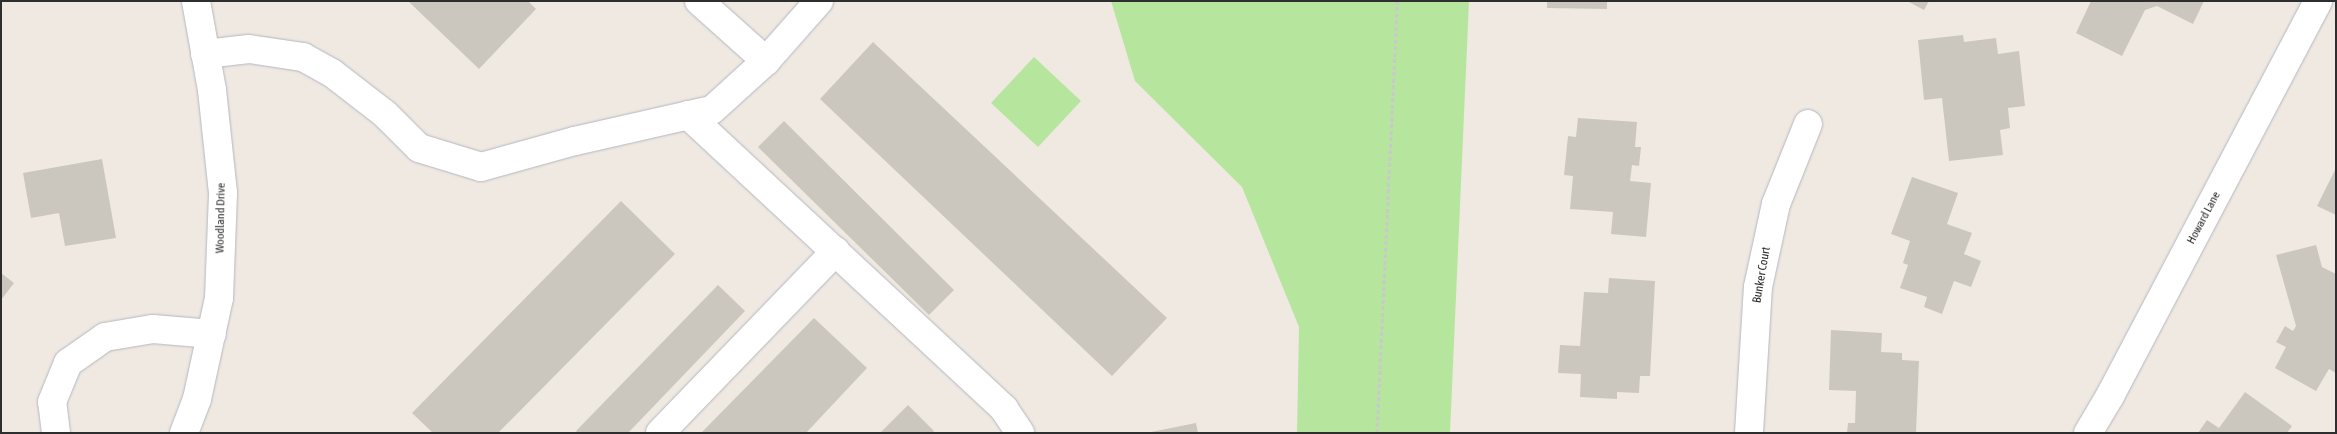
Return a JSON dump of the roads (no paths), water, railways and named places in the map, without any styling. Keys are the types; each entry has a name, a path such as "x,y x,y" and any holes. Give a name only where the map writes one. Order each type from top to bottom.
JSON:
{"street":[{"name":"Woodland Drive","path":"184,433 197,399 219,298 224,193 206,54 196,1"},
{"path":"699,1 766,61"},
{"path":"206,54 249,49 303,57 332,73 385,114 419,148 480,167 575,141 712,110 766,61 820,1"},
{"name":"Howard Lane","path":"2088,433 2110,396 2318,1"},
{"path":"688,115 1004,409 1020,433"},
{"name":"Bunker Court","path":"1748,433 1758,287 1776,204 1808,124"},
{"path":"660,433 836,252"},
{"path":"56,433 52,402 68,362 104,337 153,329 212,334"}]}
